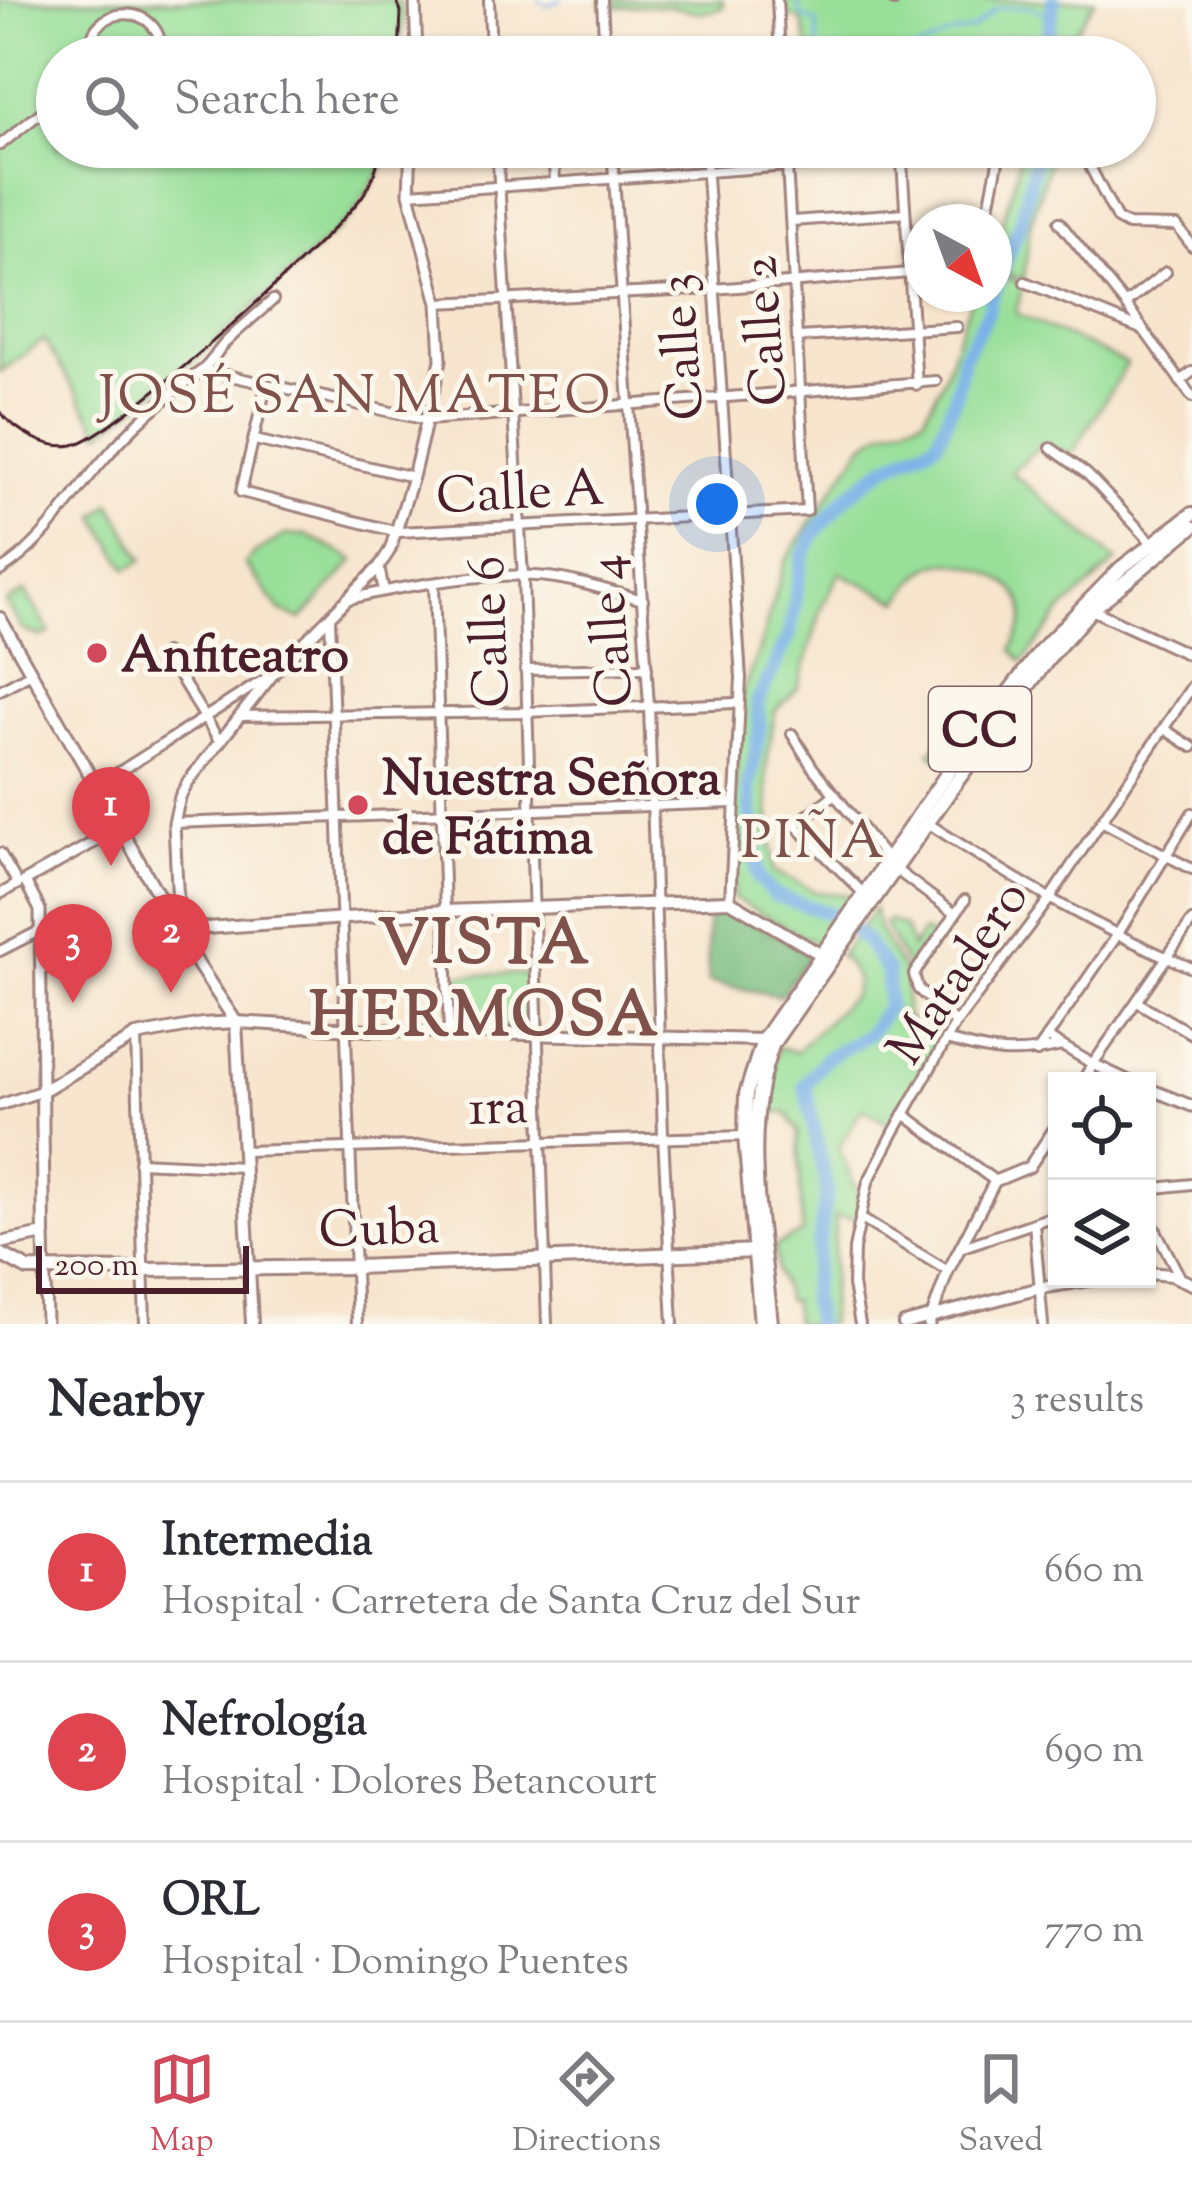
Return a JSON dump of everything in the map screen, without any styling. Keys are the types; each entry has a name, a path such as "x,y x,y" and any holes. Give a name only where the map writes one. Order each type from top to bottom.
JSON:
{"main road":[{"name":"CC","path":"771,1324 767,1285 753,1249 746,1094 763,1040 1007,703 1086,607 1192,514"},
{"name":"CC","path":"1156,547 1192,527"},
{"path":"0,618 216,995 236,1022 253,1324"},
{"path":"179,930 444,911 730,901 827,953"},
{"name":"CC","path":"750,1136 773,1042 827,953"},
{"path":"202,1024 217,1008 216,995"},
{"path":"0,1243 44,1234 42,1091 136,1036 236,1022 763,1040"},
{"path":"753,1249 761,1324"},
{"name":"Cuba","path":"0,1254 28,1269 142,1270 356,1267 753,1249"},
{"path":"1156,1275 1180,1277 1192,1285"},
{"path":"904,1324 1048,1287"}],"street":[{"path":"415,0 416,36"},
{"path":"489,0 490,36"},
{"path":"602,0 604,36"},
{"path":"777,0 779,36"},
{"path":"91,36 97,25 116,12 128,11 150,20 160,36"},
{"path":"0,146 36,117"},
{"path":"179,930 174,823 188,782 274,673 379,567 398,532 441,360 438,303 409,193 410,168"},
{"name":"Calle 6","path":"498,168 523,577 547,1324"},
{"path":"554,168 555,181"},
{"name":"Calle 4","path":"613,168 650,706 673,1324"},
{"name":"Calle 3","path":"706,168 741,678 736,703 730,901"},
{"path":"409,193 755,168"},
{"name":"Calle 2","path":"788,168 807,511"},
{"path":"903,168 905,204"},
{"path":"990,204 997,168"},
{"path":"1091,168 1117,219 1128,225 1178,226 1192,246"},
{"path":"792,221 904,213"},
{"path":"1059,222 1192,398"},
{"path":"1125,304 1166,272"},
{"path":"438,303 622,295 904,273"},
{"path":"1025,282 1143,329"},
{"path":"0,571 48,532 137,424 180,384 204,370 221,347 273,300"},
{"path":"912,312 917,385"},
{"path":"799,337 957,326"},
{"path":"204,370 427,420 936,381"},
{"path":"1180,381 1192,371"},
{"path":"266,386 255,440 413,477"},
{"name":"Calle A","path":"255,440 242,492 398,532 807,511"},
{"path":"1051,448 1087,474 1156,547"},
{"path":"379,567 384,591"},
{"path":"347,600 434,584 523,577 560,578 643,600"},
{"path":"434,584 449,1032"},
{"path":"1086,607 1192,656"},
{"path":"330,616 357,1324"},
{"path":"165,653 220,742"},
{"path":"524,670 647,668"},
{"path":"0,690 32,672"},
{"path":"97,786 274,673"},
{"name":"Matadero","path":"860,1324 853,1286 860,1217 868,1182 894,1132 956,1023 1048,901 1192,686"},
{"path":"242,716 440,715 736,703"},
{"path":"1164,729 1192,747"},
{"path":"792,734 891,865 955,914"},
{"path":"835,794 793,823 865,899"},
{"path":"174,823 733,803"},
{"path":"1037,1052 1116,937 1192,813"},
{"path":"923,820 1048,901 1116,937 1192,968"},
{"path":"1103,821 1192,869"},
{"path":"0,894 121,827"},
{"path":"0,853 40,910 42,1091 0,1106"},
{"path":"956,1023 918,989 914,974 965,900"},
{"path":"1088,1072 1192,920"},
{"path":"0,951 41,930"},
{"path":"1138,1002 1192,1034"},
{"path":"136,1036 145,1324"},
{"path":"1047,1037 1110,1072"},
{"path":"946,1040 993,1054 1061,1046"},
{"path":"1093,1064 1097,1072"},
{"path":"1156,1092 1192,1106"},
{"path":"904,1114 994,1181"},
{"name":"1ra","path":"244,1151 750,1136"},
{"path":"933,1317 948,1271 994,1181 1028,1167 1048,1138"},
{"path":"139,1162 244,1167"},
{"path":"1156,1188 1192,1184"},
{"path":"860,1217 948,1271"},
{"path":"959,1249 1048,1218"},
{"path":"1034,1223 1042,1324"},
{"path":"1156,1231 1180,1277"},
{"path":"44,1234 46,1324"}],"green space":[{"path":"0,0 398,0 404,19 402,36 36,36 36,168 382,168 351,217 182,373 101,433 44,340 0,372"},
{"path":"601,0 723,0 723,7 704,12 657,5 602,7"},
{"path":"785,0 1095,0 1072,36 806,36 802,21 786,14"},
{"path":"1017,168 1048,168 1030,225 1024,279 1012,275 1012,204 1008,204"},
{"path":"1012,280 1023,284 1016,313 1127,364 1072,454 1042,444 1011,472 1117,561 1063,610 1023,662 1012,650 1023,623 1023,605 1011,587 988,573 951,562 934,565 900,601 840,573 822,607 798,688 775,712 766,769 774,871 817,892 851,895 818,944 734,899 741,696 785,561 863,445 882,431 924,417 967,312 1012,312"},
{"path":"111,503 143,560 127,569 96,516"},
{"path":"285,535 306,535 355,560 301,620 280,610 245,564"},
{"path":"25,591 50,632 43,637 23,630 6,603"},
{"path":"984,690 994,702 952,758 941,761 930,753 978,691"},
{"path":"707,908 728,908 810,954 780,996 708,982"},
{"path":"874,909 879,929 906,976 906,1017 942,1041 894,1126 862,1108 839,1149 857,1191 863,1193 858,1219 836,1216 829,1324 795,1324 793,1301 787,1301 777,1272 775,1246 802,1233 798,1132 787,1113 762,1113 766,1084 779,1047 796,1052 853,995 857,980 839,957"},
{"path":"889,920 905,927 912,948 923,931 933,937 913,967 907,967 884,924"},
{"path":"529,974 531,1027 453,1027 452,975"}],"waterway":[{"path":"539,0 547,5 562,0"},
{"path":"797,0 802,17 817,22 817,36"},
{"path":"1048,36 1054,0"},
{"path":"947,36 972,30 997,8 1028,7 1051,14"},
{"path":"1012,245 1033,168"},
{"path":"816,1324 811,1294 827,1189 805,1085 825,1059 869,1034 888,1006 887,971 865,940 837,916 774,895 758,877 749,789 760,727 757,703 790,634 802,559 814,534 846,497 885,467 937,442 955,398 963,357 988,312"}],"railway":[{"path":"396,0 401,12 400,36"},
{"path":"0,412 23,432 53,445 73,445 97,433 175,374 267,292 341,221 369,186 376,168"}],"place":[{"name":"Anfiteatro","path":"97,653"},
{"name":"Nuestra Señora de Fátima","path":"358,805"},
{"name":"Intermedia","path":"111,866"},
{"name":"Nefrología","path":"171,993"},
{"name":"ORL","path":"73,1003"}],"district":[{"name":"JOSÉ SAN MATEO","path":"356,393"},
{"name":"PIÑA","path":"814,838"},
{"name":"VISTA HERMOSA","path":"485,976"}]}
